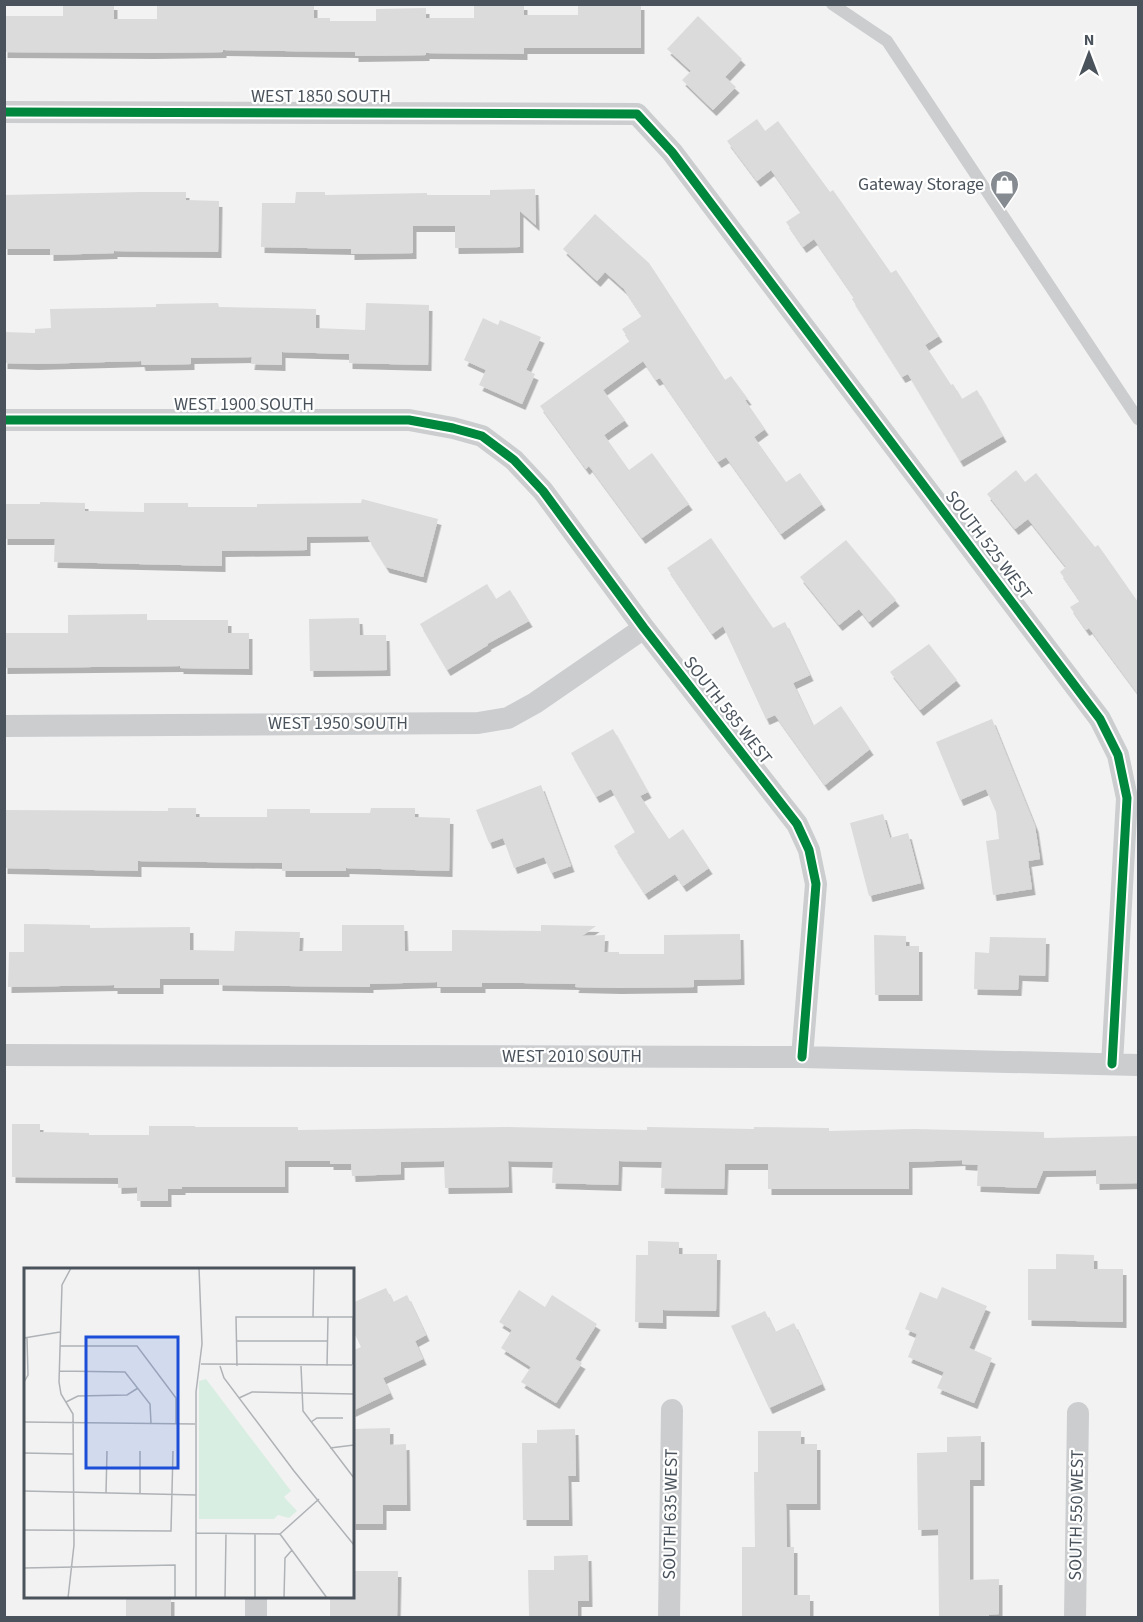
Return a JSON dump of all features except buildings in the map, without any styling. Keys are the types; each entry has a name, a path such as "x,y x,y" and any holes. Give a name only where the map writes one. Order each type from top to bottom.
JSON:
{"street":[{"name":"WEST 1850 SOUTH","path":"4,112 637,114"},
{"name":"SOUTH 525 WEST","path":"637,114 672,152 1100,719 1118,755 1127,798 1112,1064"},
{"name":"WEST 1900 SOUTH","path":"4,420 409,420 482,436"},
{"name":"SOUTH 585 WEST","path":"482,436 514,460 543,491 644,628 797,824 809,850 816,884 802,1057"},
{"name":"WEST 1950 SOUTH","path":"4,726 478,723 508,718 535,703 644,628"},
{"name":"WEST 2010 SOUTH","path":"4,1055 802,1057 1138,1065"},
{"name":"SOUTH 635 WEST","path":"669,1617 672,1410"},
{"name":"SOUTH 550 WEST","path":"1075,1617 1078,1413"},
{"path":"256,1598 256,1617"}],"lane":[{"path":"832,4 887,41 1138,419"}],"cycle path":[{"path":"4,112 637,114 672,152 1100,719 1118,755 1127,798 1112,1064"},
{"path":"4,420 409,420 482,436 514,460 543,491 644,628 797,824 809,850 816,884 802,1057"}],"place":[{"name":"Gateway Storage","path":"1005,210"}]}
